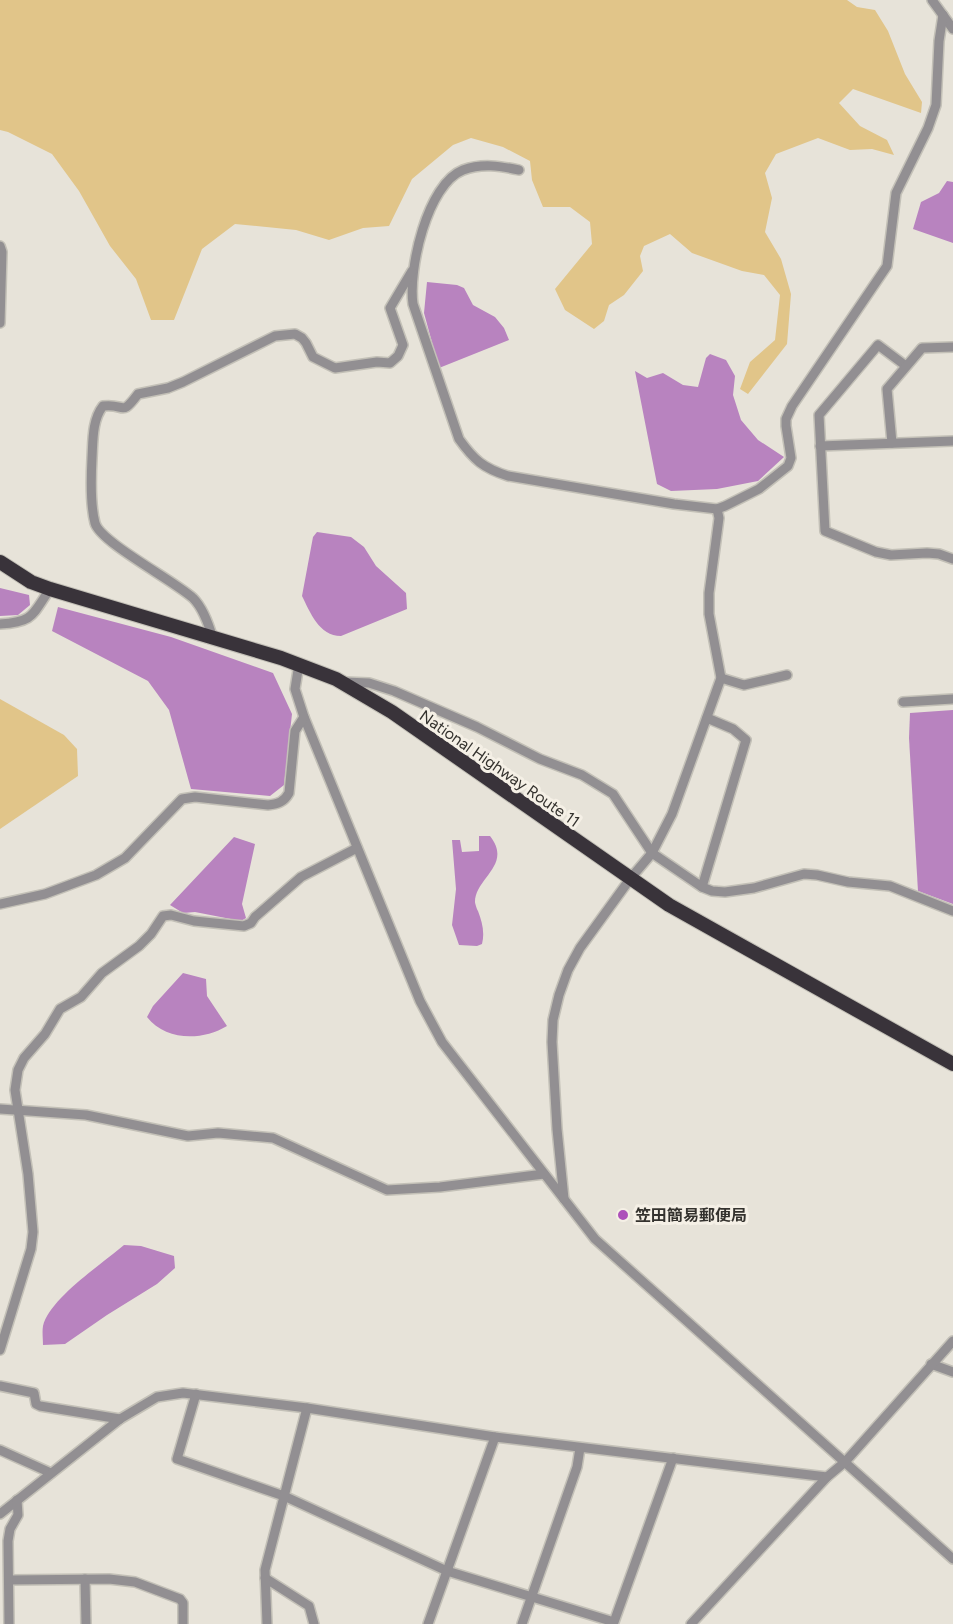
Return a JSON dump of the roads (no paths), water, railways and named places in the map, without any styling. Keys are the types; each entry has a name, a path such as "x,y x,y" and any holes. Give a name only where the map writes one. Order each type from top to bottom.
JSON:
{"highway":[{"name":"National Highway Route 11","path":"0,562 31,582 50,589 299,664 342,682 392,712 630,879 708,929 953,1064"}],"street":[{"path":"932,0 953,28"},
{"path":"519,170 496,165 478,165 461,171 442,188 421,234 411,290 413,304 459,439 489,470 508,476 663,502 725,507 759,489 788,466 791,458 786,419 792,406 887,266 896,193 928,128 936,105 939,42 943,15"},
{"path":"0,246 2,252 0,323"},
{"path":"213,639 203,612 194,599 166,577 122,550 95,525 91,477 93,440 98,411 103,406 123,409 128,407 138,394 168,388 183,382 276,336 295,334 302,338 313,357 335,369 376,362 390,363 398,356 403,345 390,308 416,264"},
{"path":"906,366 878,345 819,415 825,531 876,552 891,555 939,554 953,559"},
{"path":"892,443 887,389 922,348 953,347"},
{"path":"820,446 953,441"},
{"path":"565,1202 553,1064 554,1020 559,995 568,970 580,948 630,879 652,853 672,814 721,678 709,614 717,508"},
{"path":"0,624 25,621 30,618 50,589"},
{"path":"299,664 295,689 303,717 420,1001 442,1042 595,1239 953,1559"},
{"path":"721,678 744,685 787,675"},
{"path":"342,682 369,683 387,688 477,727 540,759 582,775 613,794 652,853 702,887 725,892 754,888 804,874 817,875 848,882 890,886 953,911"},
{"path":"903,702 953,699"},
{"path":"0,904 45,894 96,875 125,858 182,799 195,797 268,805 285,801 289,793 295,731 303,717"},
{"path":"702,887 746,740 733,729 707,718"},
{"path":"0,1350 31,1249 33,1232 28,1174 15,1090 18,1070 24,1058 45,1034 60,1009 81,997 102,973 139,946 151,934 163,916 171,915 194,921 244,926 251,923 301,877 357,848"},
{"path":"0,1108 86,1115 188,1136 218,1133 273,1138 387,1190 450,1186 544,1174"},
{"path":"691,1624 827,1477 845,1462 953,1341"},
{"path":"931,1364 953,1372"},
{"path":"0,1386 34,1393 36,1404 40,1406 120,1419"},
{"path":"0,1514 120,1419 157,1397 196,1394 308,1408 495,1437 827,1477"},
{"path":"196,1394 177,1459 284,1496 447,1571 614,1622 673,1458"},
{"path":"267,1624 265,1569 308,1408"},
{"path":"428,1624 495,1437"},
{"path":"522,1624 577,1467 580,1448"},
{"path":"0,1450 51,1473"},
{"path":"9,1624 8,1541 10,1528 18,1515 17,1500"},
{"path":"265,1578 309,1606 314,1624"},
{"path":"9,1580 85,1579 135,1582 180,1599 183,1603 183,1624"},
{"path":"85,1579 86,1624"}],"place":[{"name":"笠田簡易郵便局","path":"623,1215"}]}
